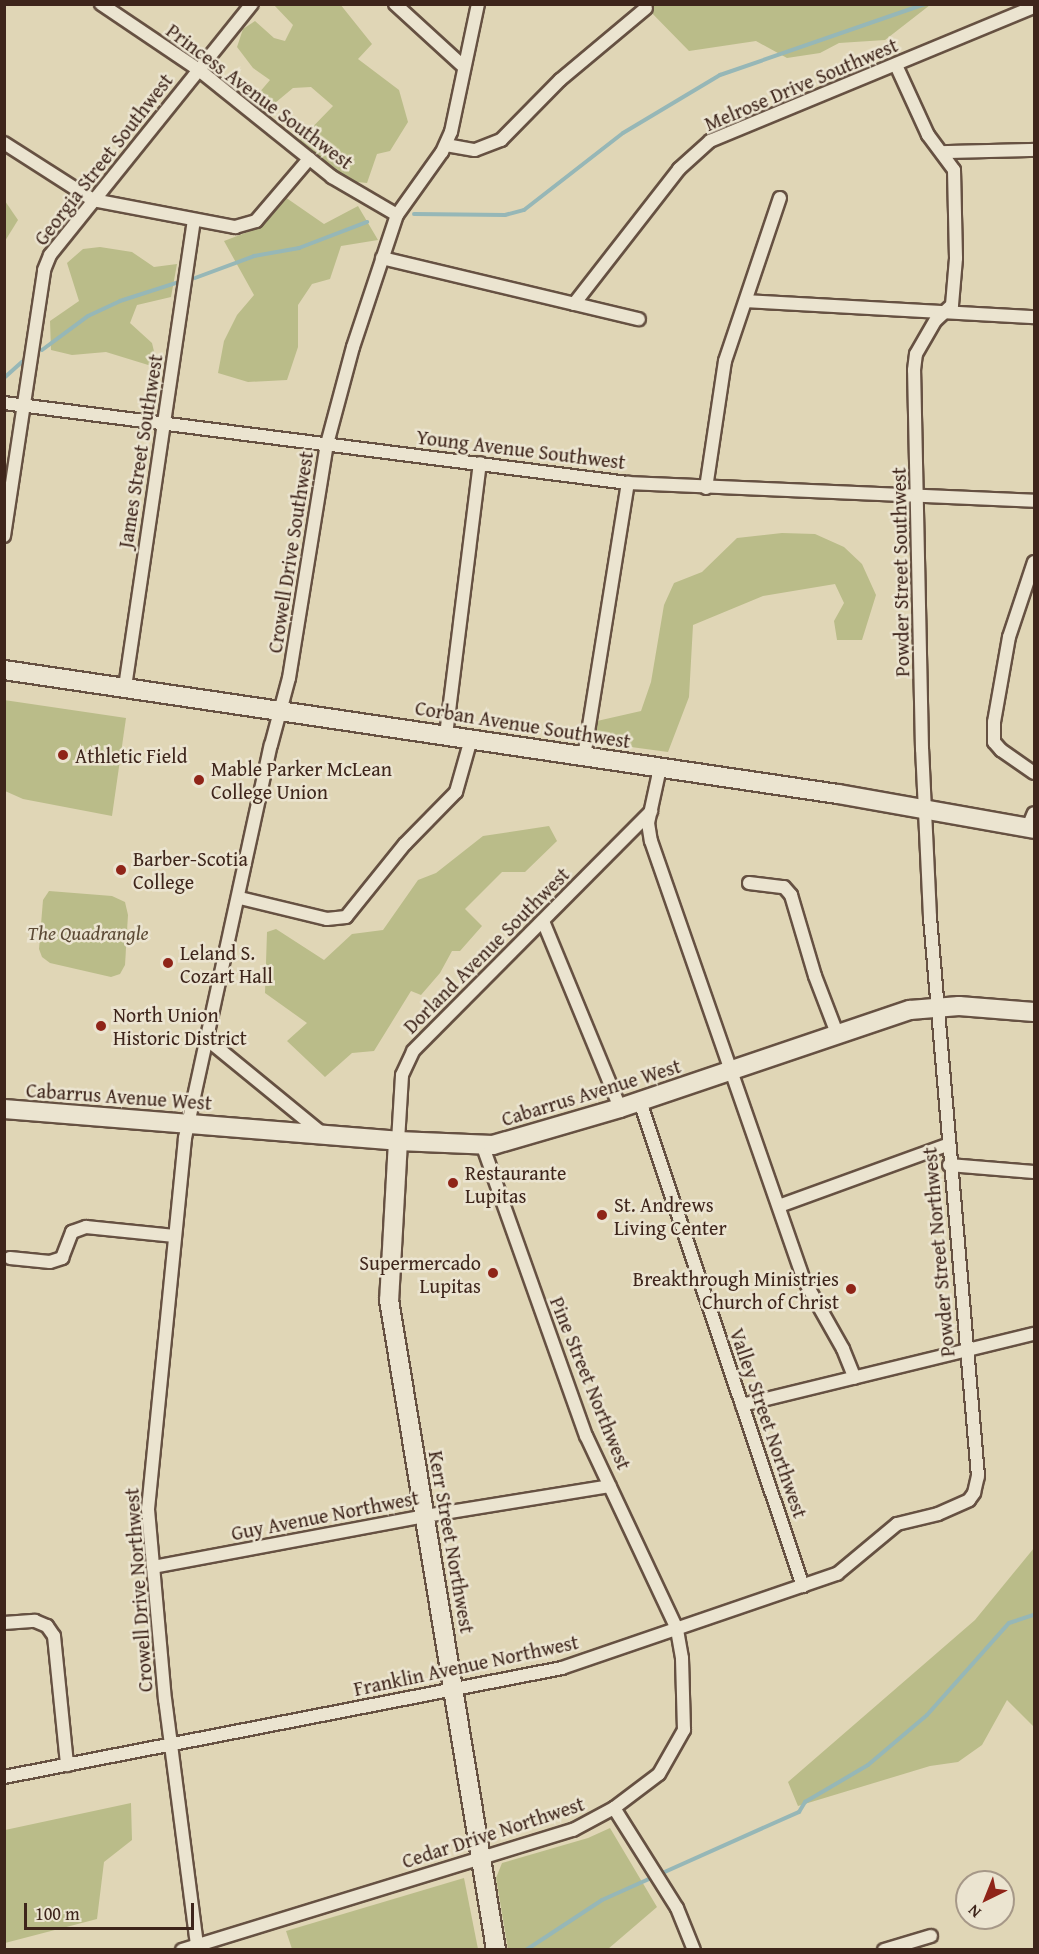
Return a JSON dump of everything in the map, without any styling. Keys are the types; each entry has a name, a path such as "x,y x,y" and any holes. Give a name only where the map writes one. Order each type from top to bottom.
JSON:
{"street":[{"name":"Princess Avenue Southwest","path":"100,4 199,70 309,159 358,195 397,215"},
{"name":"Georgia Street Southwest","path":"4,536 26,406 44,270 61,239 252,4"},
{"path":"395,4 464,67"},
{"name":"Crowell Drive Southwest","path":"188,1124 280,710 290,678 327,444 397,215 446,145 478,4"},
{"name":"Melrose Drive Southwest","path":"574,304 679,169 702,146 1035,7"},
{"path":"446,145 475,150 501,140 560,80 646,8"},
{"name":"Powder Street Southwest","path":"896,65 928,135 944,152 954,170 956,258 952,305 936,320 916,354 914,370 925,808 936,1006"},
{"path":"4,143 93,200 235,227 256,221 309,159"},
{"path":"944,152 1035,150"},
{"path":"705,488 720,381 780,198"},
{"name":"James Street Southwest","path":"125,687 194,220"},
{"path":"382,258 639,319"},
{"path":"746,301 1035,317"},
{"name":"Young Avenue Southwest","path":"4,403 628,483 1035,501"},
{"path":"446,735 480,463"},
{"path":"584,757 628,483"},
{"path":"1035,562 1010,637 994,722 994,741 1001,750 1035,773"},
{"name":"Corban Avenue Southwest","path":"4,670 1032,823"},
{"path":"240,898 327,919 346,917 405,844 456,792 471,739"},
{"path":"660,768 651,811 651,841 734,1071 811,1296 843,1348 855,1378"},
{"name":"Dorland Avenue Southwest","path":"398,1141 405,1066 418,1045 651,811"},
{"path":"749,883 784,887 791,895 838,1036"},
{"path":"543,921 620,1108"},
{"name":"Cabarrus Avenue West","path":"4,1109 483,1146 528,1137 640,1102 910,1010 936,1006 1035,1012"},
{"name":"Powder Street Northwest","path":"936,1006 978,1476 974,1493"},
{"path":"208,1040 323,1134"},
{"name":"Valley Street Northwest","path":"640,1102 803,1586"},
{"name":"Crowell Drive Northwest","path":"188,1124 148,1509 171,1745 197,1945"},
{"name":"Kerr Street Northwest","path":"398,1141 389,1300 496,1950"},
{"path":"779,1206 947,1145"},
{"name":"Pine Street Northwest","path":"483,1146 586,1436 677,1629"},
{"path":"949,1165 1035,1172"},
{"path":"10,1258 50,1262 62,1258 72,1232 86,1227 175,1236"},
{"path":"742,1405 1035,1334"},
{"name":"Guy Avenue Northwest","path":"153,1567 425,1516 610,1486"},
{"name":"Franklin Avenue Northwest","path":"4,1777 561,1668 803,1586 845,1569 897,1524 938,1514 969,1500 974,1493"},
{"path":"4,1623 35,1622 48,1626 54,1636 67,1765"},
{"name":"Cedar Drive Northwest","path":"182,1950 573,1830 615,1808 659,1774 684,1730 682,1658 677,1629"},
{"path":"615,1808 677,1908 694,1950"},
{"path":"884,1950 907,1946 931,1936"}],"green space":[{"path":"340,4 372,44 358,59 399,90 408,122 390,151 377,154 367,183 348,181 298,142 333,106 311,87 293,88 269,108 255,108 252,101 270,80 253,68 237,47 243,29 255,21 274,38 285,41 293,25 274,5"},
{"path":"644,5 930,5 885,40 839,43 820,53 787,58 756,41 689,51"},
{"path":"285,197 324,224 358,206 378,240 341,246 330,279 312,284 298,305 298,347 287,380 248,382 218,373 224,341 237,315 254,295 224,241 253,230"},
{"path":"4,201 18,220 5,241"},
{"path":"100,247 132,252 154,267 177,264 171,297 137,305 130,323 152,343 158,368 106,352 72,355 51,350 50,321 79,301 67,263 83,249"},
{"path":"782,533 815,534 844,547 862,564 876,595 862,640 837,640 834,621 844,603 835,584 763,596 693,625 689,697 668,752 594,742 597,721 641,711 651,682 664,605 674,583 702,572 737,538"},
{"name":"Athletic Field","path":"4,700 126,718 112,816 23,799 5,791"},
{"path":"549,826 557,841 525,872 502,872 465,909 482,926 460,951 452,951 440,973 421,995 411,991 374,1051 352,1053 325,1077 287,1041 307,1023 265,993 267,932 276,929 324,960 352,934 383,930 418,880 436,873 483,836"},
{"name":"The Quadrangle","path":"49,891 112,896 125,902 128,915 125,965 120,974 111,977 50,963 42,957 39,949 43,900"},
{"path":"1034,1548 1034,1727 1007,1700 982,1745 958,1762 930,1766 798,1806 788,1782 975,1620"},
{"path":"131,1803 132,1840 104,1862 97,1919 5,1943 5,1830"},
{"path":"610,1828 657,1907 608,1949 508,1949 496,1878 502,1863 588,1838"},
{"path":"464,1878 478,1949 292,1949 286,1931"}],"waterway":[{"path":"414,214 505,215 524,210 623,133 720,75 925,4"},
{"path":"195,278 254,256 299,248 367,222"},
{"path":"42,350 88,316 120,301 176,283"},
{"path":"4,378 22,362"},
{"path":"526,1950 602,1900 799,1812 805,1802 868,1765 927,1715 1009,1623 1034,1615"}],"place":[{"name":"Athletic Field","path":"63,755"},
{"name":"Mable Parker McLean College Union","path":"199,780"},
{"name":"Barber-Scotia College","path":"121,870"},
{"name":"Leland S. Cozart Hall","path":"168,963"},
{"name":"North Union Historic District","path":"101,1026"},
{"name":"Restaurante Lupitas","path":"453,1183"},
{"name":"St. Andrews Living Center","path":"602,1215"},
{"name":"Supermercado Lupitas","path":"493,1273"},
{"name":"Breakthrough Ministries Church of Christ","path":"851,1289"}]}
